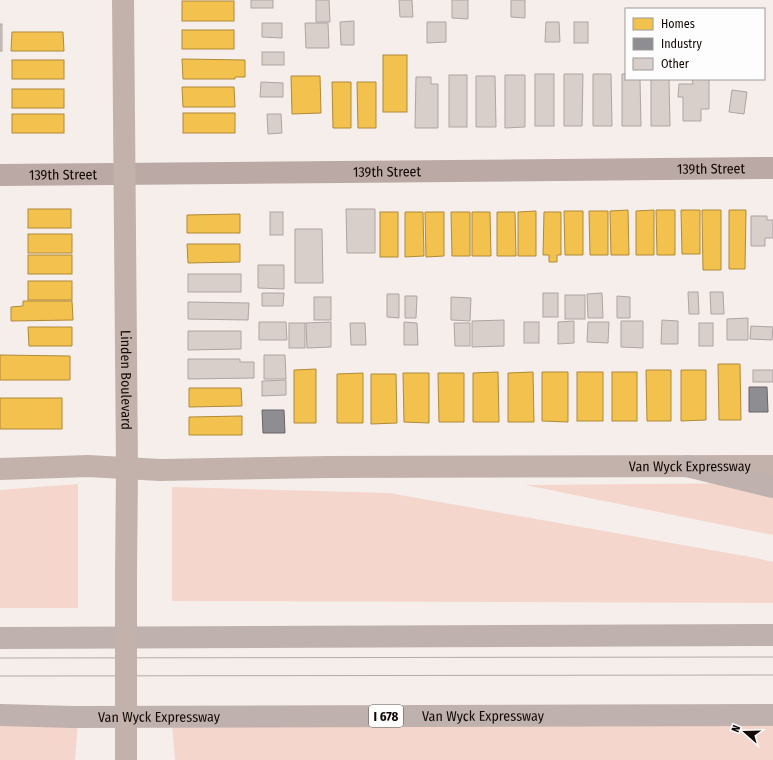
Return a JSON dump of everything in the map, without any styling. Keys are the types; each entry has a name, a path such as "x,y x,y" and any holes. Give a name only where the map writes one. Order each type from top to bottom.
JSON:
{"highway":[{"path":"688,466 773,487"},
{"path":"0,638 773,635"},
{"name":"Van Wyck Expressway","path":"0,715 97,717 773,715"}],"main road":[{"name":"Linden Boulevard","path":"123,0 127,468 126,760"},
{"name":"Van Wyck Expressway","path":"0,469 88,466 160,470 328,467 773,466"}],"street":[{"name":"139th Street","path":"0,175 773,168"}],"shaded area":[{"path":"773,483 773,535 525,485"},
{"path":"78,484 78,608 0,608 0,490"},
{"path":"172,487 389,493 756,558 773,562 773,603 172,601"},
{"path":"78,721 75,760 0,760 0,722"},
{"path":"172,724 773,726 773,760 175,760"}],"building: Homes":[{"path":"182,1 234,1 234,21 182,21"},
{"path":"182,30 234,30 234,49 182,49"},
{"path":"12,32 63,32 64,51 11,51"},
{"path":"383,55 407,55 407,112 383,112"},
{"path":"182,59 245,60 245,77 235,77 235,79 183,79"},
{"path":"12,60 64,60 64,79 12,79"},
{"path":"291,76 320,76 321,113 292,114"},
{"path":"332,82 351,82 351,128 333,128"},
{"path":"357,82 376,82 376,128 358,128"},
{"path":"182,87 234,87 235,107 183,107"},
{"path":"12,89 64,89 64,108 12,108"},
{"path":"183,113 235,113 235,133 183,133"},
{"path":"12,114 64,114 64,133 12,133"},
{"path":"28,209 71,209 71,228 28,228"},
{"path":"628,210 629,255 611,255 610,211"},
{"path":"654,210 654,255 636,255 636,211"},
{"path":"656,210 675,210 675,255 657,255"},
{"path":"681,210 700,210 700,254 682,254"},
{"path":"702,210 721,210 721,270 703,270"},
{"path":"729,210 746,210 745,269 729,269"},
{"path":"536,211 536,256 518,256 518,212"},
{"path":"564,211 583,211 583,255 565,255"},
{"path":"589,211 608,211 608,255 590,255"},
{"path":"380,212 398,212 398,257 380,257"},
{"path":"405,212 423,212 424,256 405,257"},
{"path":"425,212 444,212 444,256 426,257"},
{"path":"451,212 470,212 470,256 452,256"},
{"path":"472,212 490,212 491,256 472,256"},
{"path":"497,212 515,212 516,256 497,256"},
{"path":"544,212 561,212 561,255 557,255 557,262 549,262 549,255 543,255"},
{"path":"240,214 240,233 187,233 187,215"},
{"path":"28,234 72,234 72,253 28,253"},
{"path":"187,244 240,244 240,262 188,263"},
{"path":"28,255 72,255 72,274 28,274"},
{"path":"28,281 72,281 72,300 28,300"},
{"path":"23,301 72,301 73,320 11,321 11,307 23,306"},
{"path":"28,327 72,327 72,346 29,346"},
{"path":"0,355 70,356 70,380 0,380"},
{"path":"718,364 740,364 741,420 719,420"},
{"path":"316,369 316,423 294,423 294,370"},
{"path":"646,370 671,370 671,421 647,421"},
{"path":"681,370 706,370 706,420 681,421"},
{"path":"498,372 499,422 473,422 473,373"},
{"path":"533,372 534,422 508,422 508,373"},
{"path":"542,372 568,372 568,422 542,421"},
{"path":"577,372 603,372 603,421 577,421"},
{"path":"612,372 637,372 637,421 612,421"},
{"path":"363,373 363,423 337,423 337,374"},
{"path":"403,373 429,373 429,423 404,422"},
{"path":"438,373 464,373 464,422 439,422"},
{"path":"371,374 396,374 397,423 371,424"},
{"path":"189,388 241,388 242,406 189,407"},
{"path":"0,398 62,398 62,429 0,429"},
{"path":"242,416 242,435 189,435 189,417"}],"building: Industry":[{"path":"749,387 767,387 768,412 749,412"},
{"path":"262,410 284,410 285,433 263,433"}],"building: Other":[{"path":"251,0 273,0 273,8 251,8"},
{"path":"316,0 329,0 330,22 316,22"},
{"path":"399,0 412,0 413,17 400,17"},
{"path":"452,0 468,0 468,19 452,18"},
{"path":"511,0 525,0 525,18 511,17"},
{"path":"354,21 354,45 341,45 340,22"},
{"path":"427,22 446,22 446,42 427,43"},
{"path":"546,22 559,22 560,42 545,42"},
{"path":"574,22 588,22 588,43 574,43"},
{"path":"262,23 282,23 282,38 262,37"},
{"path":"305,23 328,23 329,48 306,48"},
{"path":"0,24 2,24 2,51 0,51"},
{"path":"262,52 284,52 284,65 262,65"},
{"path":"535,74 554,74 554,126 535,126"},
{"path":"564,74 583,74 582,126 564,126"},
{"path":"593,74 611,74 612,126 593,126"},
{"path":"622,74 625,74 625,80 640,80 641,126 622,126"},
{"path":"449,75 467,75 467,127 449,127"},
{"path":"505,75 525,75 525,127 505,128"},
{"path":"476,76 495,76 496,127 476,127"},
{"path":"416,77 431,77 431,84 438,84 438,128 415,128"},
{"path":"651,80 669,80 670,126 651,126"},
{"path":"692,80 709,80 709,109 701,109 701,121 683,121 683,97 678,97 679,84 693,84"},
{"path":"261,82 283,83 283,97 260,97"},
{"path":"732,90 747,92 744,114 729,112"},
{"path":"267,114 281,114 282,133 268,134"},
{"path":"346,209 375,209 375,253 347,253"},
{"path":"270,212 283,212 283,235 270,235"},
{"path":"751,216 767,216 767,220 773,220 773,238 765,238 765,246 751,246"},
{"path":"295,229 322,229 323,283 295,283"},
{"path":"258,265 284,265 284,289 258,288"},
{"path":"188,274 241,274 241,292 188,292"},
{"path":"688,292 698,292 699,314 689,314"},
{"path":"710,292 723,292 724,314 711,314"},
{"path":"262,293 284,293 283,306 262,306"},
{"path":"543,293 558,293 558,317 543,317"},
{"path":"602,293 603,318 588,318 587,294"},
{"path":"387,294 399,294 399,318 387,317"},
{"path":"565,295 585,295 585,319 565,319"},
{"path":"405,296 417,296 416,318 405,318"},
{"path":"617,296 630,297 630,318 617,318"},
{"path":"314,297 331,297 331,320 314,320"},
{"path":"451,297 471,298 470,321 451,320"},
{"path":"188,302 249,303 248,320 188,319"},
{"path":"748,318 748,340 727,340 727,319"},
{"path":"504,320 504,346 472,347 472,321"},
{"path":"662,320 678,321 678,344 661,344"},
{"path":"574,321 574,343 558,344 558,322"},
{"path":"621,321 643,321 643,348 621,347"},
{"path":"259,322 286,322 287,340 259,340"},
{"path":"331,322 331,347 307,348 306,323"},
{"path":"404,322 417,323 418,345 404,345"},
{"path":"524,322 539,322 539,343 524,343"},
{"path":"588,322 609,322 608,343 587,342"},
{"path":"289,323 305,323 305,348 289,348"},
{"path":"350,323 365,323 366,345 351,345"},
{"path":"454,323 470,323 470,346 455,346"},
{"path":"699,323 713,323 713,346 699,346"},
{"path":"751,326 773,327 772,340 750,339"},
{"path":"188,331 241,331 241,349 188,350"},
{"path":"264,355 285,355 286,379 264,379"},
{"path":"188,359 240,359 240,362 254,362 254,378 188,379"},
{"path":"753,370 773,370 773,382 753,382"},
{"path":"286,380 286,395 262,396 262,381"}],"tram line":[{"path":"0,658 773,657"},
{"path":"0,676 773,675"}]}
